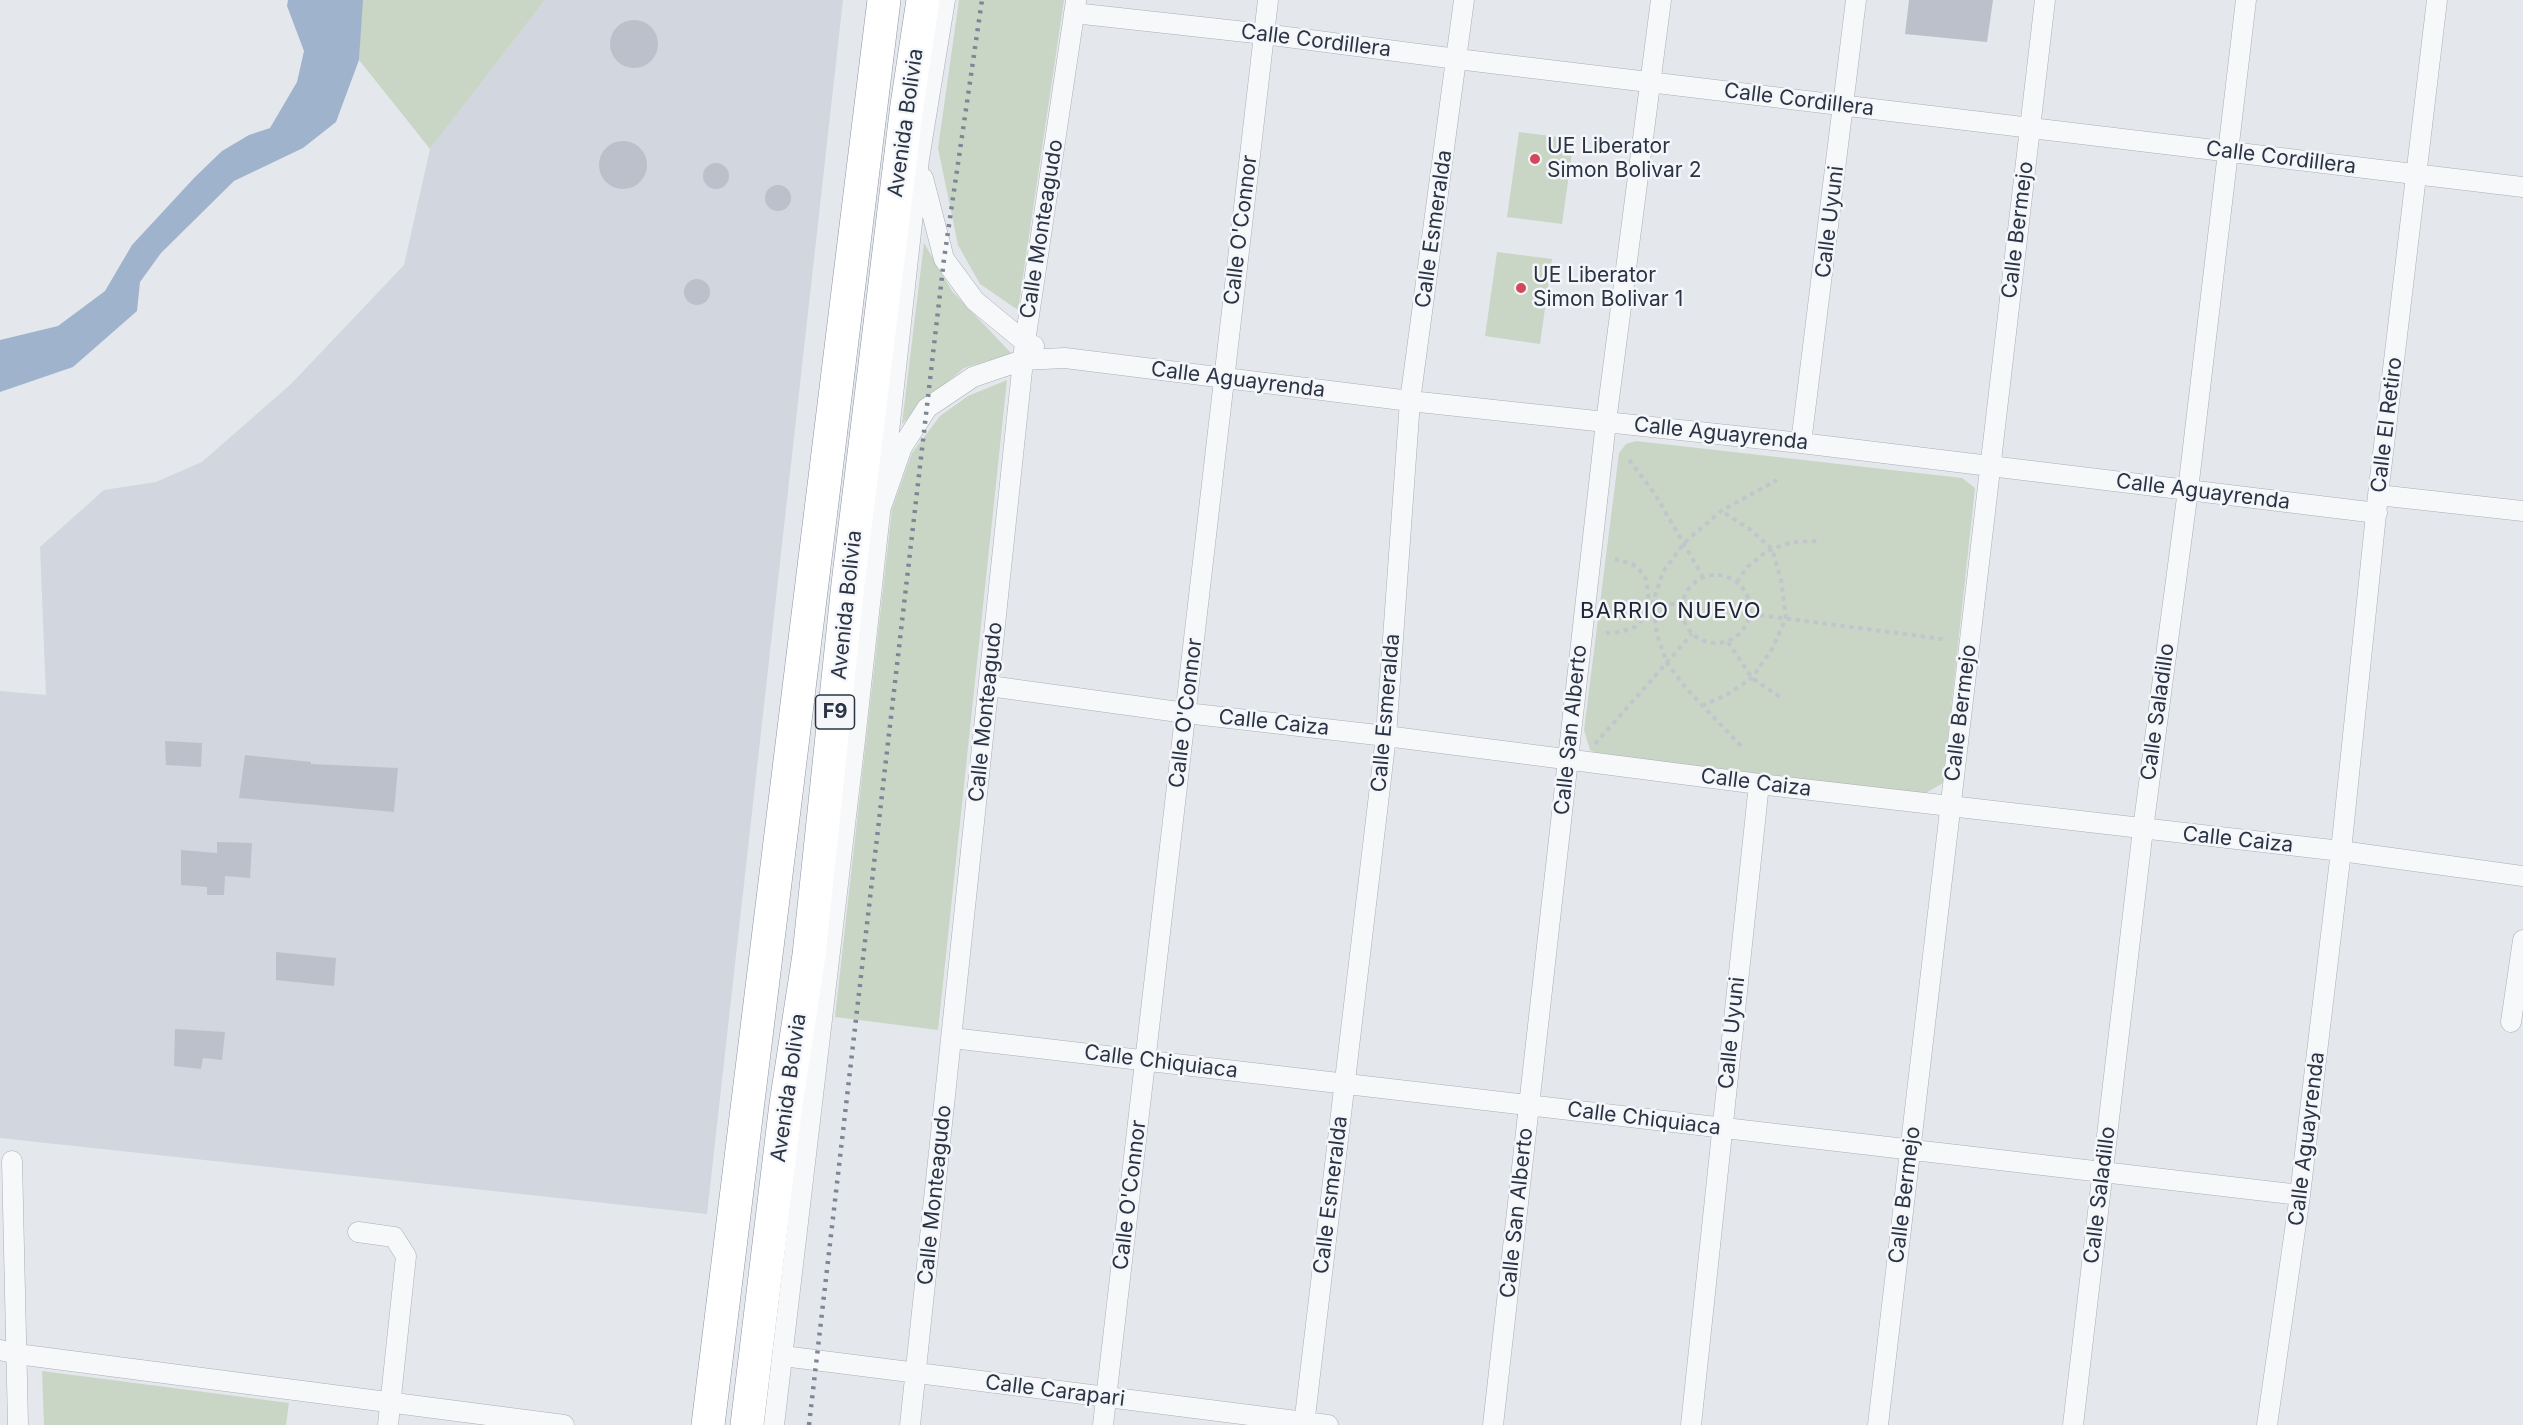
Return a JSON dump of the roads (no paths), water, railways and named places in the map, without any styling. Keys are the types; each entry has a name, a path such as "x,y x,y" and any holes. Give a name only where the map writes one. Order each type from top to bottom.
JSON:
{"highway":[{"name":"Avenida Bolivia","path":"708,1425 884,0"},
{"name":"Avenida Bolivia","path":"747,1425 786,1104 809,955 848,584 907,105 923,0"}],"street":[{"path":"774,1425 919,159 945,0"},
{"name":"Calle O'Connor","path":"1103,1425 1268,0"},
{"name":"Calle Esmeralda","path":"1304,1423 1386,735 1410,401 1464,0"},
{"name":"Calle San Alberto","path":"1493,1425 1606,422 1661,0"},
{"name":"Calle Uyuni","path":"1801,443 1845,106 1856,0"},
{"name":"Calle Bermejo","path":"1878,1425 2045,0"},
{"name":"Calle Saladillo","path":"2073,1425 2143,829 2188,490 2246,0"},
{"name":"Calle El Retiro","path":"2341,851 2378,504 2437,0"},
{"name":"Calle Cordillera","path":"1075,7 1457,59 2523,187"},
{"name":"Calle Monteagudo","path":"910,1425 1024,351 1075,7"},
{"path":"907,105 931,214 944,259 975,301 1024,351"},
{"name":"Calle Aguayrenda","path":"880,510 902,447 927,408 973,377 1024,351 1224,379 1801,443 1990,468 2188,490 2378,504 2523,511"},
{"name":"Calle Caiza","path":"989,686 1186,713 1386,735 1759,784 2341,851 2523,876"},
{"name":"Calle Uyuni","path":"1691,1425 1759,784"},
{"name":"Calle Aguayrenda","path":"2267,1425 2300,1196 2341,851"},
{"path":"2511,1022 2523,940"},
{"name":"Calle Chiquiaca","path":"952,1038 2300,1196"},
{"path":"12,1161 8,1352 18,1425"},
{"path":"358,1232 393,1237 406,1256 388,1425"},
{"path":"8,1352 564,1425"},
{"name":"Calle Carapari","path":"783,1356 1328,1425"}],"water":[{"path":"288,0 363,0 359,60 336,122 303,148 234,181 161,253 140,282 137,311 73,367 0,392 0,340 58,326 105,291 132,245 195,177 222,151 249,135 270,128 297,82 304,51 287,6"}],"railway":[{"path":"809,1425 944,259 982,0"}],"place":[{"name":"UE Liberator Simon Bolivar 2","path":"1535,159"},
{"name":"UE Liberator Simon Bolivar 1","path":"1521,288"}],"district":[{"name":"BARRIO NUEVO","path":"1671,611"}]}
